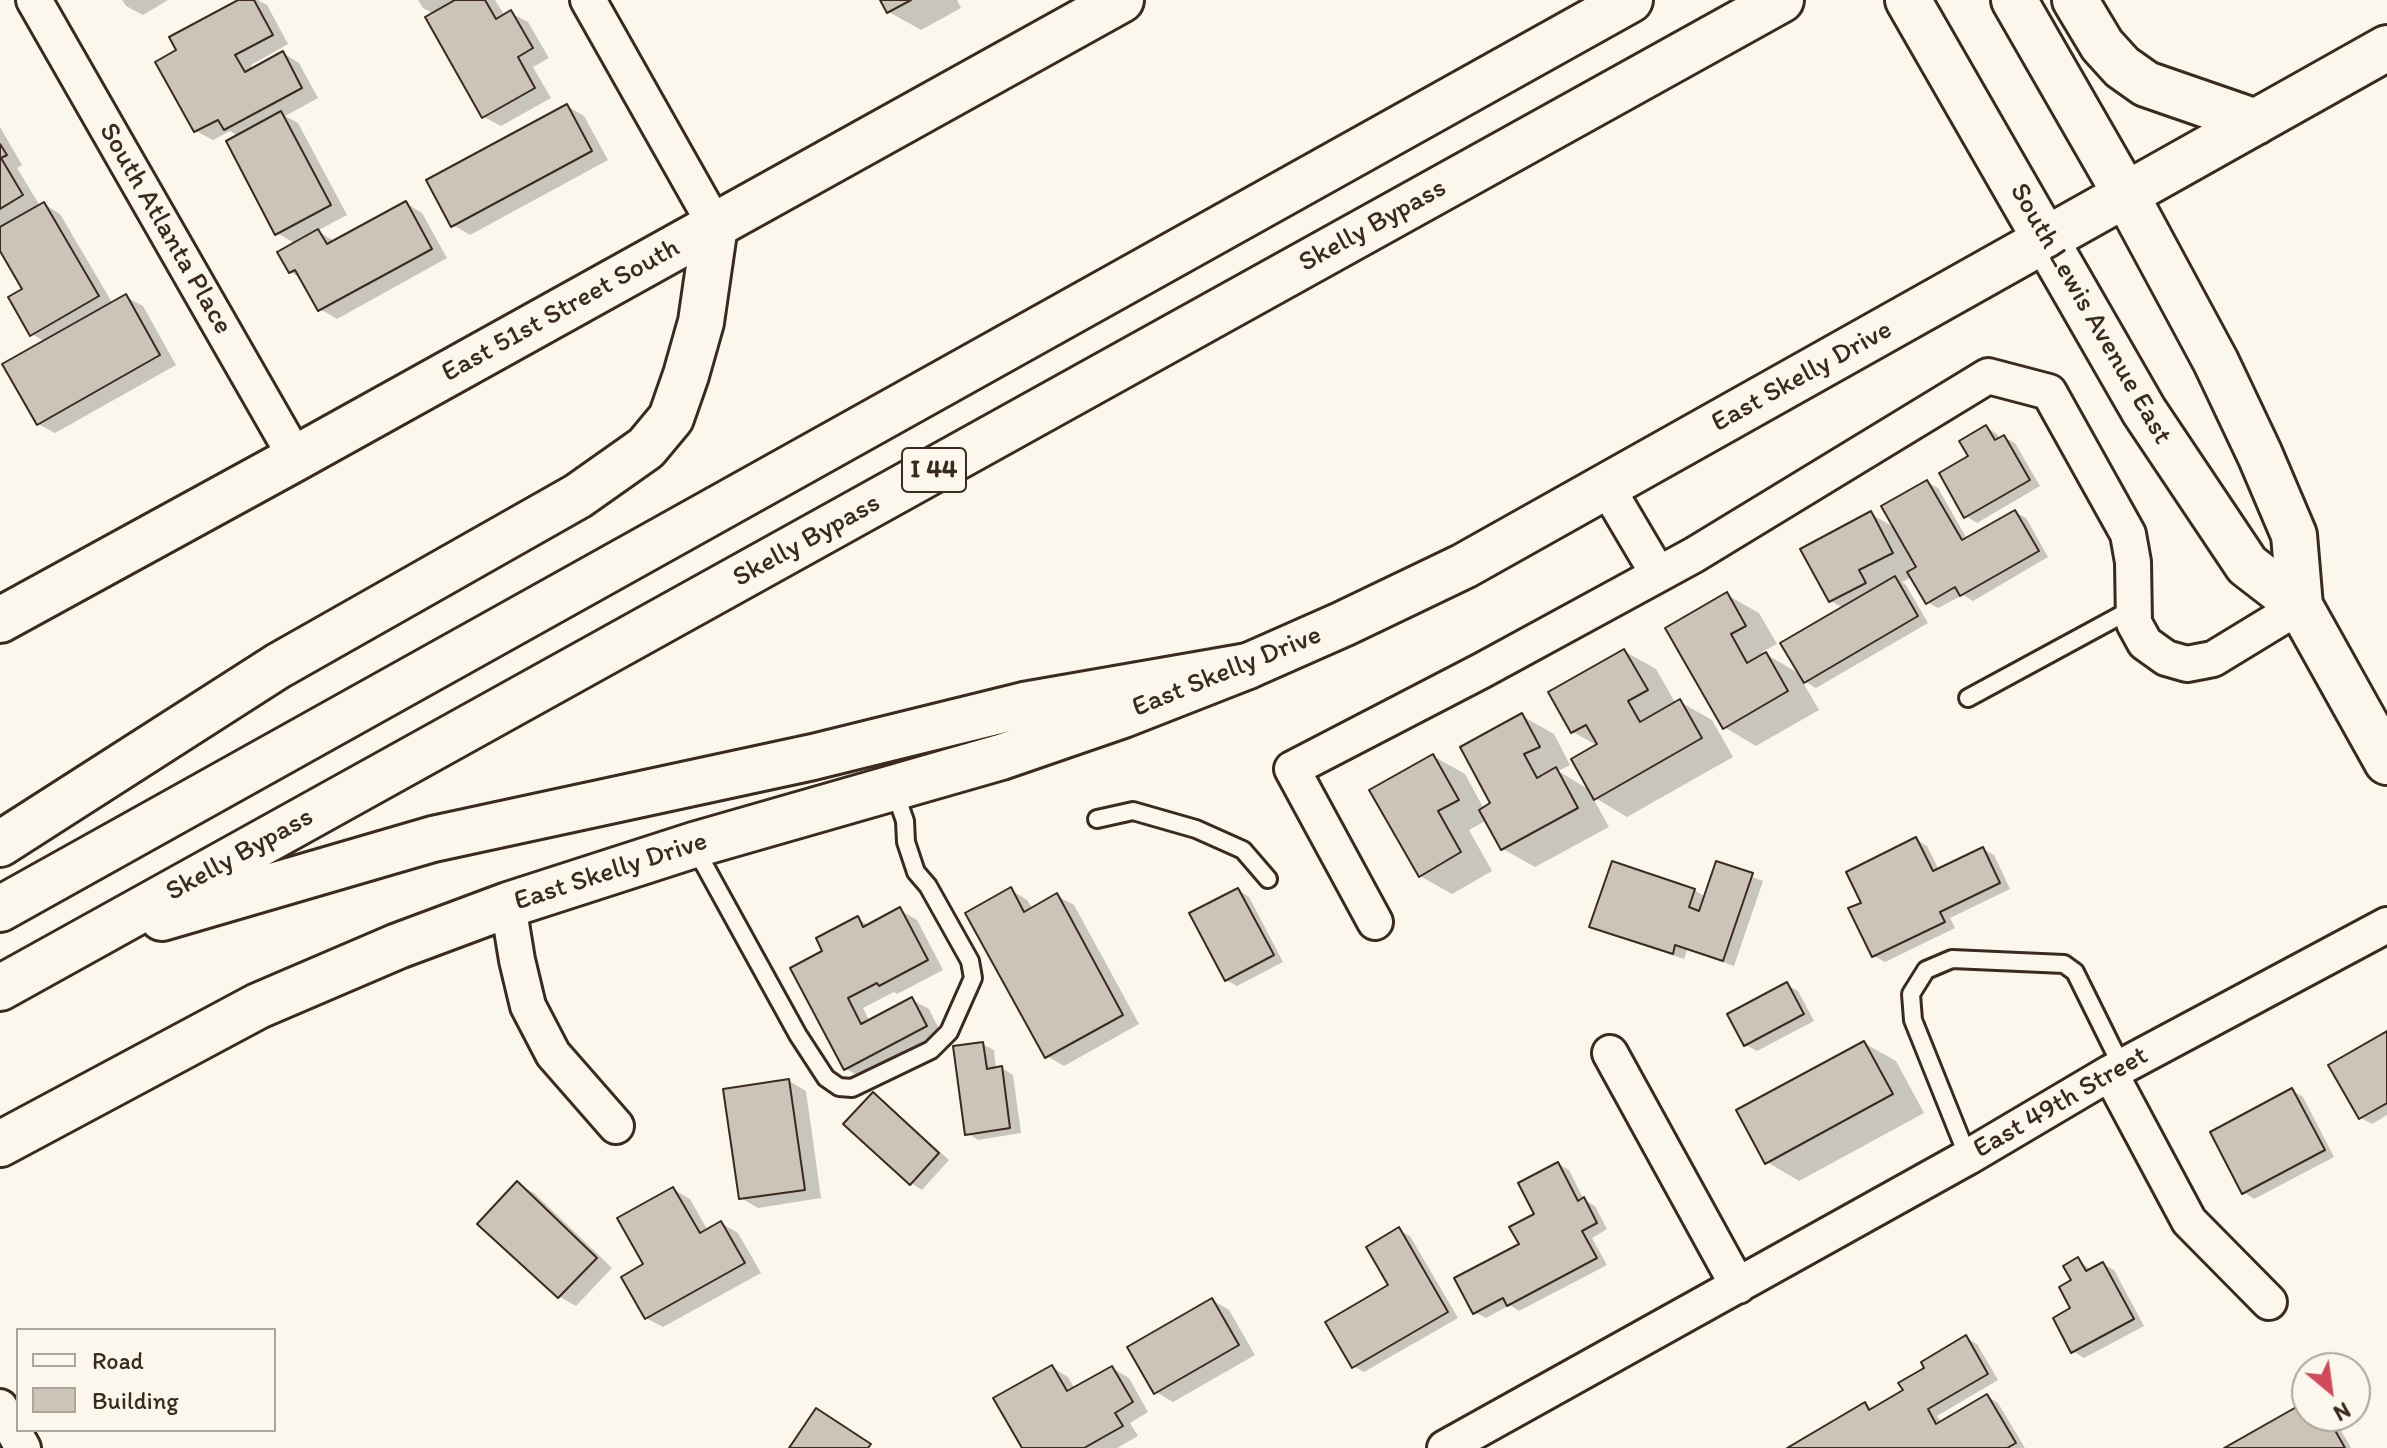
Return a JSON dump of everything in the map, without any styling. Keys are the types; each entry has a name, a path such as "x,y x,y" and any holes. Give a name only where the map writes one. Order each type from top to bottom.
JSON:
{"main road":[{"name":"East 51st Street South","path":"0,620 1121,0"},
{"name":"I 44","path":"0,909 1630,0"},
{"name":"Skelly Bypass","path":"0,988 1781,0"},
{"name":"South Lewis Avenue East","path":"1908,0 2144,411 2247,565 2300,606 2382,741"},
{"path":"2075,0 2102,45 2122,67 2146,84 2256,122"},
{"name":"South Lewis Avenue East","path":"2018,7 2126,195 2216,362 2266,468 2294,535 2300,606"},
{"name":"East Skelly Drive","path":"0,1144 258,1006 398,946 508,905 694,845 1015,753 1248,666 1343,624 1464,566 2387,48"},
{"path":"0,844 278,666 578,496 646,448 671,418 686,375 701,322 715,225"},
{"path":"87,939 433,839 813,757 1024,705 1248,666"}],"street":[{"name":"South Atlanta Place","path":"34,0 296,458"},
{"path":"588,0 715,225"},
{"path":"1375,922 1292,769 1658,574 1988,376 2049,392 2128,534 2133,562 2134,623 2145,643 2166,658 2187,664 2213,659 2300,606"},
{"path":"1606,486 1658,574"},
{"path":"508,905 528,1006 553,1054 616,1126"},
{"name":"East 49th Street","path":"1445,1448 1968,1157 2116,1070 2387,925"},
{"path":"1610,1053 1738,1286"},
{"path":"2116,1070 2189,1221 2269,1302"},
{"path":"0,1407 23,1448"}],"lane":[{"path":"1968,698 2134,608"},
{"path":"694,845 798,1035 826,1078 839,1087 852,1088 931,1050 949,1032 973,978 970,961 928,886 916,872 894,788"},
{"path":"1097,819 1133,811 1196,829 1243,850 1268,879"},
{"path":"1968,1157 1913,1020 1911,994 1926,970 1952,959 2064,964 2075,972 2116,1070"}],"building":[{"path":"238,0 254,0 273,35 235,55 245,72 283,51 302,88 224,130 218,120 194,132 155,62 176,50 169,37"},
{"path":"455,0 485,0 496,19 511,10 533,48 518,57 535,88 482,118 425,17"},
{"path":"880,0 911,0 887,13"},
{"path":"567,104 592,151 451,227 426,180"},
{"path":"281,111 331,205 275,235 226,141"},
{"path":"0,144 7,155 1,158 23,195 0,209"},
{"path":"406,201 432,249 318,311 295,270 289,273 277,252 318,229 327,244"},
{"path":"44,202 99,296 30,336 8,297 22,289 0,251 0,227"},
{"path":"126,294 160,355 37,425 2,364"},
{"path":"1986,425 1995,440 2004,435 2030,480 1964,518 1939,473 1968,456 1959,441"},
{"path":"1927,480 1962,540 2015,510 2039,551 1960,596 1955,587 1926,604 1907,572 1916,567 1881,506"},
{"path":"1871,511 1893,553 1859,570 1866,583 1829,602 1800,549"},
{"path":"1895,576 1918,616 1804,683 1780,643"},
{"path":"1727,592 1746,626 1731,634 1747,663 1766,652 1788,691 1723,729 1665,628"},
{"path":"1624,649 1648,690 1628,701 1640,722 1680,699 1702,738 1594,800 1571,759 1597,744 1586,725 1571,733 1548,692"},
{"path":"1522,713 1540,747 1524,754 1537,778 1556,767 1578,808 1501,850 1479,810 1490,803 1460,747"},
{"path":"1433,754 1459,800 1438,811 1461,852 1419,877 1369,790"},
{"path":"1916,837 1933,871 1983,847 2000,883 1940,912 1945,922 1872,957 1848,908 1861,903 1846,872"},
{"path":"1612,861 1695,889 1689,907 1699,911 1716,861 1753,873 1723,961 1675,945 1673,954 1589,927"},
{"path":"1011,887 1024,912 1057,893 1123,1015 1045,1058 965,913"},
{"path":"1238,888 1274,955 1225,981 1189,913"},
{"path":"900,907 928,960 879,986 877,983 848,998 861,1024 912,997 927,1026 844,1070 790,968 822,951 816,938 858,916 863,927"},
{"path":"1787,982 1804,1014 1744,1046 1727,1014"},
{"path":"2387,1031 2387,1103 2359,1119 2328,1065"},
{"path":"1864,1041 1893,1094 1765,1164 1736,1110"},
{"path":"983,1042 987,1069 1002,1066 1010,1128 965,1135 953,1046"},
{"path":"789,1079 805,1190 739,1199 723,1089"},
{"path":"2292,1088 2325,1150 2242,1194 2210,1132"},
{"path":"873,1092 939,1153 910,1185 843,1124"},
{"path":"1558,1162 1578,1201 1584,1197 1597,1223 1582,1231 1597,1258 1507,1306 1503,1298 1473,1314 1454,1278 1519,1244 1509,1227 1534,1214 1518,1183"},
{"path":"517,1181 597,1258 558,1298 477,1224"},
{"path":"673,1187 700,1233 721,1221 745,1263 645,1319 621,1277 643,1264 617,1218"},
{"path":"1399,1227 1448,1312 1352,1368 1325,1322 1388,1285 1366,1247"},
{"path":"2078,1257 2086,1271 2103,1262 2134,1319 2071,1353 2053,1318 2070,1308 2059,1287 2071,1280 2063,1266"},
{"path":"1212,1298 1239,1345 1154,1394 1127,1347"},
{"path":"1966,1335 1988,1374 1928,1409 1936,1424 1987,1394 2016,1443 2007,1448 1787,1448 1865,1402 1869,1410 1903,1390 1898,1383 1924,1368 1921,1362"},
{"path":"1052,1365 1067,1391 1112,1366 1133,1402 1115,1413 1123,1426 1084,1448 1022,1448 993,1398"},
{"path":"816,1408 871,1444 868,1448 789,1448"},
{"path":"2291,1410 2291,1432 2336,1432 2345,1448 2224,1448"}]}
